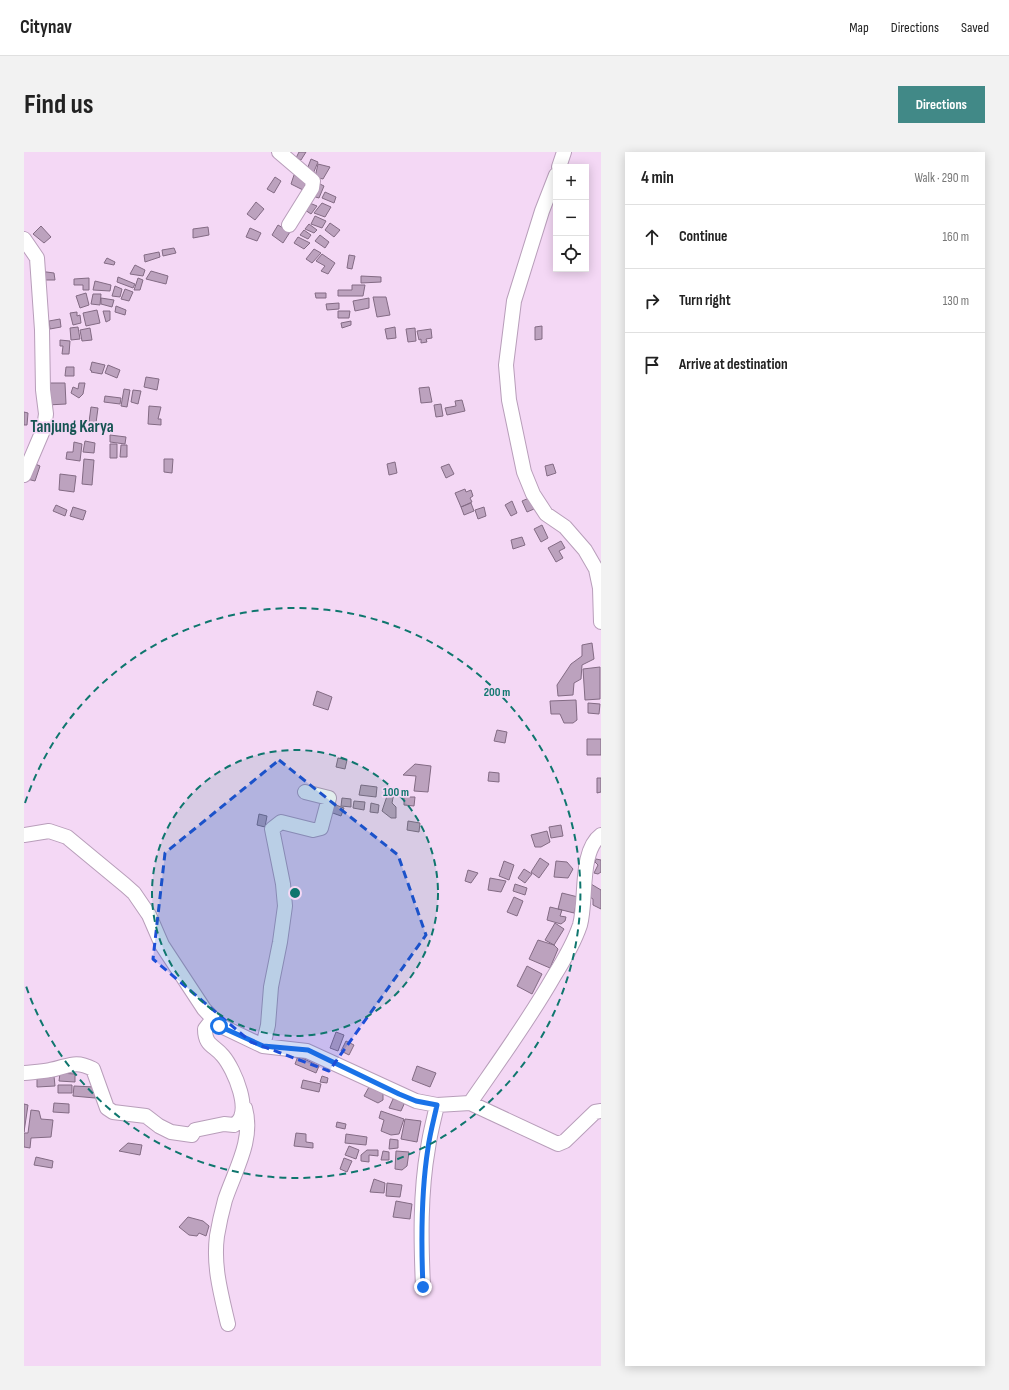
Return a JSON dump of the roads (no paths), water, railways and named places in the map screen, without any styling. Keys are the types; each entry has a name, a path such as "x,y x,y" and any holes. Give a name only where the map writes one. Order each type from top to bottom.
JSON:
{"street":[{"path":"279,152 312,181 312,188 289,225"},
{"path":"560,164 564,152"},
{"path":"553,183 542,211 514,301 506,365 509,400 524,472 533,494 546,514 565,527 585,550 596,569 600,588 601,622"},
{"path":"24,239 37,258 46,414 44,428 24,475"},
{"path":"263,1046 268,1025 271,987 280,942 284,906 283,884 272,829 281,822 313,830 321,828 330,798 305,792"},
{"path":"24,835 48,831 66,837 134,893 149,915 168,954 212,1020 227,1030 263,1046 308,1050 416,1101 437,1105 470,1102 558,1144 565,1141 595,1112 601,1112"},
{"path":"470,1102 534,1011 568,952 580,923 588,859 593,845 601,835"},
{"path":"212,1020 205,1029 206,1037 212,1047 223,1056 239,1090 248,1120 246,1141 225,1201 217,1235 215,1261 228,1324"},
{"path":"24,1073 51,1070 72,1063 87,1066 93,1069 97,1076 107,1108 113,1112 146,1116 159,1126 171,1132 184,1134 192,1135 199,1129 217,1125 234,1126 241,1117 244,1106"},
{"path":"423,1287 421,1237 424,1181 428,1148 437,1105"}],"district":[{"name":"Tanjung Karya","path":"72,426"}]}
